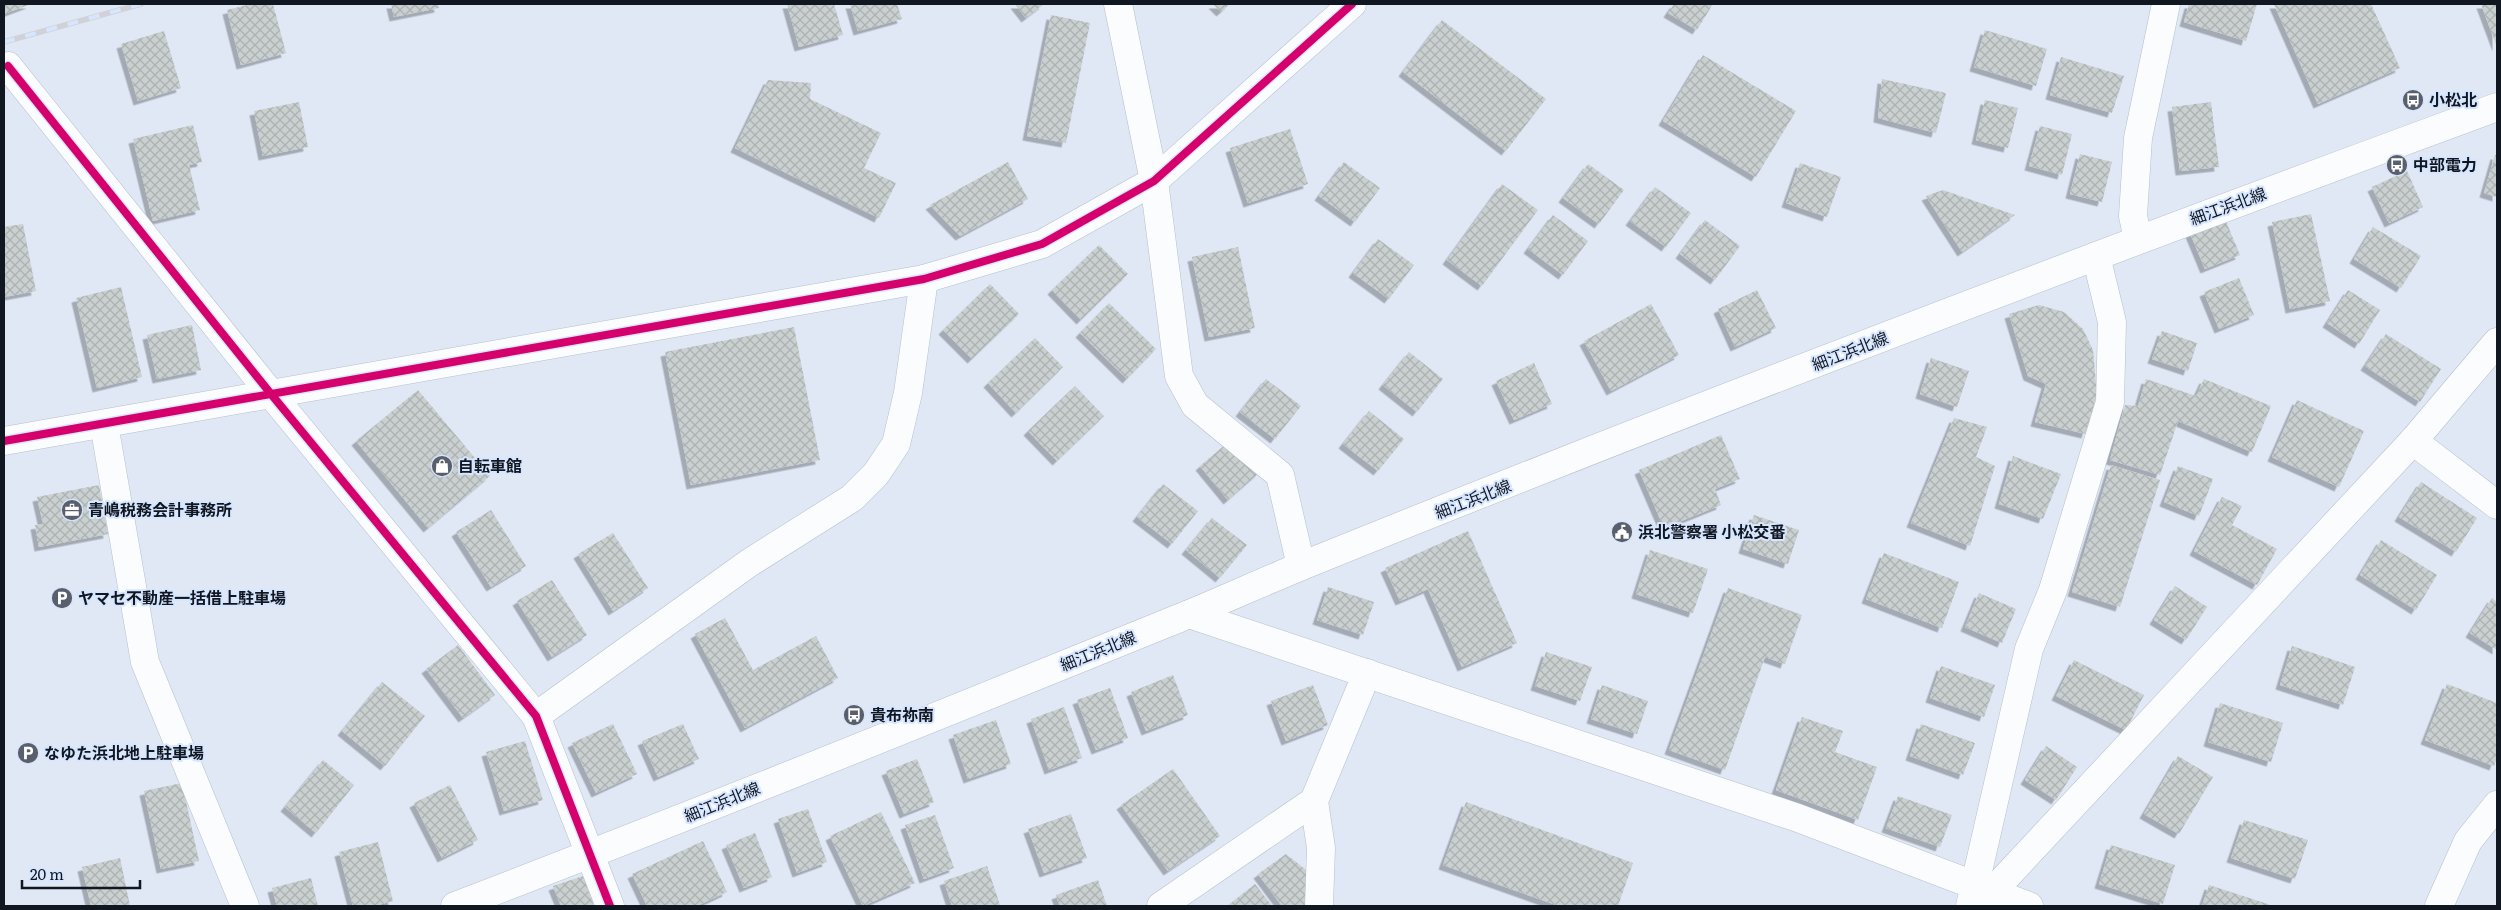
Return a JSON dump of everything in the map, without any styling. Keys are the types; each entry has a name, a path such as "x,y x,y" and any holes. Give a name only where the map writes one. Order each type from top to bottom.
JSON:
{"street":[{"path":"1118,4 1154,181 1179,376 1194,405 1280,475 1301,566"},
{"path":"4,441 924,278 1042,244 1154,181 1352,4"},
{"path":"2138,239 2133,216 2138,138 2166,4"},
{"path":"8,66 271,394 536,716 610,906"},
{"name":"細江浜北線","path":"455,906 589,855 1189,614 1301,566 2138,239 2497,107"},
{"path":"1979,895 2029,649 2053,590 2110,402 2112,322 2096,256"},
{"path":"536,716 749,563 852,498 876,474 896,444 908,393 924,278"},
{"path":"1979,895 2414,441 2497,342"},
{"path":"104,424 145,662 245,906"},
{"path":"2414,441 2497,505"},
{"path":"1189,614 1798,818 1979,895 2029,906"},
{"path":"1319,906 1321,848 1314,802 1368,673"},
{"path":"1161,906 1314,802"},
{"path":"2439,906 2468,842 2497,805"}],"building":[{"path":"4,4 31,4 4,14"},
{"path":"251,4 273,4 286,53 241,65 227,10"},
{"path":"391,4 438,4 439,8 394,17"},
{"path":"787,4 834,4 843,35 799,47"},
{"path":"850,4 897,4 902,19 858,31"},
{"path":"1015,4 1044,4 1026,18"},
{"path":"1213,4 1230,4 1221,12"},
{"path":"1674,4 1713,4 1697,30 1668,13"},
{"path":"2189,4 2257,4 2246,41 2184,22"},
{"path":"2274,4 2371,4 2400,68 2318,104"},
{"path":"2481,4 2497,4 2497,47"},
{"path":"1051,15 1090,23 1066,143 1027,136"},
{"path":"1442,20 1546,99 1506,151 1403,72"},
{"path":"1985,30 2047,49 2036,86 1974,67"},
{"path":"164,31 181,88 138,101 121,44"},
{"path":"1703,55 1796,111 1756,177 1663,121"},
{"path":"2061,57 2124,76 2112,113 2050,95"},
{"path":"1882,79 1946,93 1936,133 1878,118"},
{"path":"768,80 811,83 810,99 881,133 864,168 896,183 879,218 735,148"},
{"path":"1985,100 2018,108 2008,148 1976,140"},
{"path":"299,102 308,147 263,156 254,111"},
{"path":"2211,102 2219,167 2180,171 2172,107"},
{"path":"193,125 202,162 189,165 200,210 153,221 133,139"},
{"path":"2040,126 2072,134 2062,175 2029,166"},
{"path":"1290,129 1308,184 1248,203 1230,148"},
{"path":"2080,154 2112,162 2102,202 2070,194"},
{"path":"2495,155 2497,155 2497,197 2484,193"},
{"path":"1008,162 1028,199 960,236 930,205"},
{"path":"1344,162 1380,188 1355,222 1319,196"},
{"path":"1800,163 1841,177 1827,217 1786,203"},
{"path":"1588,164 1624,190 1599,224 1563,198"},
{"path":"2407,171 2423,207 2389,223 2372,187"},
{"path":"1502,184 1538,210 1482,286 1447,260"},
{"path":"1655,187 1691,213 1666,247 1630,221"},
{"path":"1943,190 2015,215 1962,252 1926,196"},
{"path":"2311,214 2330,301 2290,309 2272,222"},
{"path":"1553,215 1588,241 1563,275 1528,249"},
{"path":"2225,219 2240,255 2205,269 2190,233"},
{"path":"1705,220 1740,246 1715,280 1680,254"},
{"path":"23,224 36,291 4,297 4,227"},
{"path":"2373,227 2421,256 2401,288 2354,259"},
{"path":"1378,239 1414,265 1389,299 1353,273"},
{"path":"1099,245 1128,274 1081,320 1052,290"},
{"path":"1238,247 1255,328 1209,337 1192,257"},
{"path":"2239,278 2254,315 2219,329 2204,292"},
{"path":"990,284 1019,314 972,359 943,330"},
{"path":"121,287 142,377 97,388 76,298"},
{"path":"1757,290 1776,328 1735,347 1718,309"},
{"path":"2348,290 2380,310 2359,344 2327,323"},
{"path":"1109,303 1156,349 1127,379 1080,333"},
{"path":"1651,304 1679,355 1611,391 1584,341"},
{"path":"2039,305 2064,312 2083,329 2093,350 2097,394 2086,434 2035,422 2046,384 2028,376 2009,314"},
{"path":"192,325 201,370 157,379 147,335"},
{"path":"794,327 820,460 691,485 665,352"},
{"path":"2162,331 2197,343 2188,371 2152,359"},
{"path":"2386,334 2441,369 2420,402 2365,366"},
{"path":"1035,338 1063,367 1016,413 988,383"},
{"path":"1409,352 1443,379 1417,412 1383,385"},
{"path":"1931,358 1969,371 1957,407 1920,394"},
{"path":"1534,363 1552,404 1514,420 1496,381"},
{"path":"1266,379 1301,406 1275,439 1240,412"},
{"path":"2146,379 2196,396 2204,379 2271,406 2252,452 2178,421 2160,475 2110,460 2125,405 2138,406"},
{"path":"1075,386 1104,416 1057,461 1028,431"},
{"path":"418,390 490,476 428,528 356,441"},
{"path":"2297,400 2364,431 2339,487 2272,457"},
{"path":"1369,411 1404,439 1378,471 1343,444"},
{"path":"1954,418 1987,427 1976,457 1995,466 1970,546 1911,523"},
{"path":"1721,435 1740,479 1715,489 1721,505 1664,528 1639,470"},
{"path":"1232,439 1260,472 1228,500 1200,466"},
{"path":"2013,456 2061,474 2043,519 1999,504"},
{"path":"2111,465 2160,480 2120,607 2072,592"},
{"path":"2178,466 2213,479 2199,516 2164,502"},
{"path":"2421,482 2477,518 2456,552 2399,517"},
{"path":"1163,484 1198,511 1172,544 1137,517"},
{"name":"青嶋税務会計事務所","path":"99,485 108,534 39,547 35,525 43,524 37,497"},
{"path":"2222,497 2242,506 2232,525 2277,549 2257,585 2194,551"},
{"path":"491,510 526,566 491,587 456,532"},
{"path":"1754,515 1799,530 1788,564 1743,549"},
{"path":"1212,518 1247,545 1220,578 1186,550"},
{"path":"1468,531 1517,643 1462,667 1428,589 1400,601 1385,568"},
{"path":"613,533 648,588 613,611 578,554"},
{"path":"2381,540 2437,575 2416,610 2360,575"},
{"path":"1650,550 1708,569 1693,613 1636,594"},
{"path":"1884,553 1959,582 1942,628 1866,599"},
{"path":"552,580 587,635 552,657 517,601"},
{"path":"2175,586 2207,607 2186,640 2154,620"},
{"path":"1328,587 1374,602 1363,635 1317,620"},
{"path":"1728,588 1802,615 1785,664 1765,657 1725,770 1669,750"},
{"path":"1979,593 2016,609 2002,643 1965,627"},
{"path":"2492,598 2497,602 2497,650 2470,633"},
{"path":"725,618 753,670 816,636 838,678 745,728 695,634"},
{"path":"458,645 495,695 463,718 426,669"},
{"path":"2292,646 2355,667 2343,705 2280,685"},
{"path":"1546,652 1592,667 1580,701 1535,686"},
{"path":"2074,660 2144,695 2126,730 2056,696"},
{"path":"1941,666 1995,685 1984,717 1930,698"},
{"path":"1173,675 1188,715 1146,731 1131,692"},
{"path":"382,682 425,716 385,766 342,731"},
{"path":"2447,684 2497,703 2497,758 2494,766 2425,740"},
{"path":"1313,685 1328,725 1286,741 1271,701"},
{"path":"1602,685 1648,701 1637,734 1591,719"},
{"path":"1110,688 1128,738 1096,750 1077,700"},
{"path":"2220,703 2283,723 2271,762 2208,742"},
{"path":"1064,707 1082,758 1049,770 1031,719"},
{"path":"1802,717 1843,731 1835,752 1877,767 1858,820 1776,790"},
{"path":"996,720 1011,764 968,779 953,735"},
{"path":"613,724 637,774 596,793 572,743"},
{"path":"683,724 699,759 658,777 642,741"},
{"path":"1921,724 1975,743 1963,775 1910,756"},
{"path":"525,741 543,800 504,811 486,752"},
{"path":"2046,746 2077,767 2056,800 2025,780"},
{"path":"2178,756 2213,777 2179,834 2144,814"},
{"path":"917,759 934,802 904,814 886,771"},
{"path":"323,760 354,785 316,833 285,807"},
{"path":"1173,769 1220,836 1168,871 1121,805"},
{"path":"182,783 199,861 161,869 144,791"},
{"path":"450,785 478,840 442,858 414,803"},
{"path":"1898,796 1952,815 1940,847 1886,828"},
{"path":"1466,802 1633,863 1618,906 1559,906 1443,865"},
{"path":"808,809 827,862 797,873 778,819"},
{"path":"881,812 915,883 863,906 830,836"},
{"path":"1071,814 1087,858 1044,873 1028,829"},
{"path":"935,815 954,868 924,879 905,825"},
{"path":"2244,820 2308,840 2295,879 2231,858"},
{"path":"755,833 772,877 744,888 726,845"},
{"path":"703,841 727,892 697,906 647,906 632,874"},
{"path":"378,842 393,901 374,906 353,906 339,852"},
{"path":"2111,845 2175,865 2163,904 2099,884"},
{"path":"1286,854 1306,870 1306,906 1282,906 1258,874"},
{"path":"120,858 130,906 91,906 82,867"},
{"path":"987,866 1000,905 952,906 944,881"},
{"path":"583,876 594,906 561,906 553,886"},
{"path":"311,878 318,906 277,906 272,888"},
{"path":"1098,880 1107,906 1060,906 1056,895"},
{"path":"1255,884 1272,906 1227,906"},
{"path":"2209,885 2274,906 2202,906"}],"railway":[{"path":"4,42 141,4"}],"cycle path":[{"path":"4,441 924,279 1042,244 1154,181 1352,4"},
{"path":"8,66 271,394 536,716 610,906"}],"place":[{"name":"小松北","path":"2413,100"},
{"name":"中部電力","path":"2397,165"},
{"name":"自転車館","path":"442,466"},
{"name":"青嶋税務会計事務所","path":"72,510"},
{"name":"浜北警察署 小松交番","path":"1622,532"},
{"name":"ヤマセ不動産一括借上駐車場","path":"62,598"},
{"name":"貴布祢南","path":"854,715"},
{"name":"なゆた浜北地上駐車場","path":"28,753"}]}
